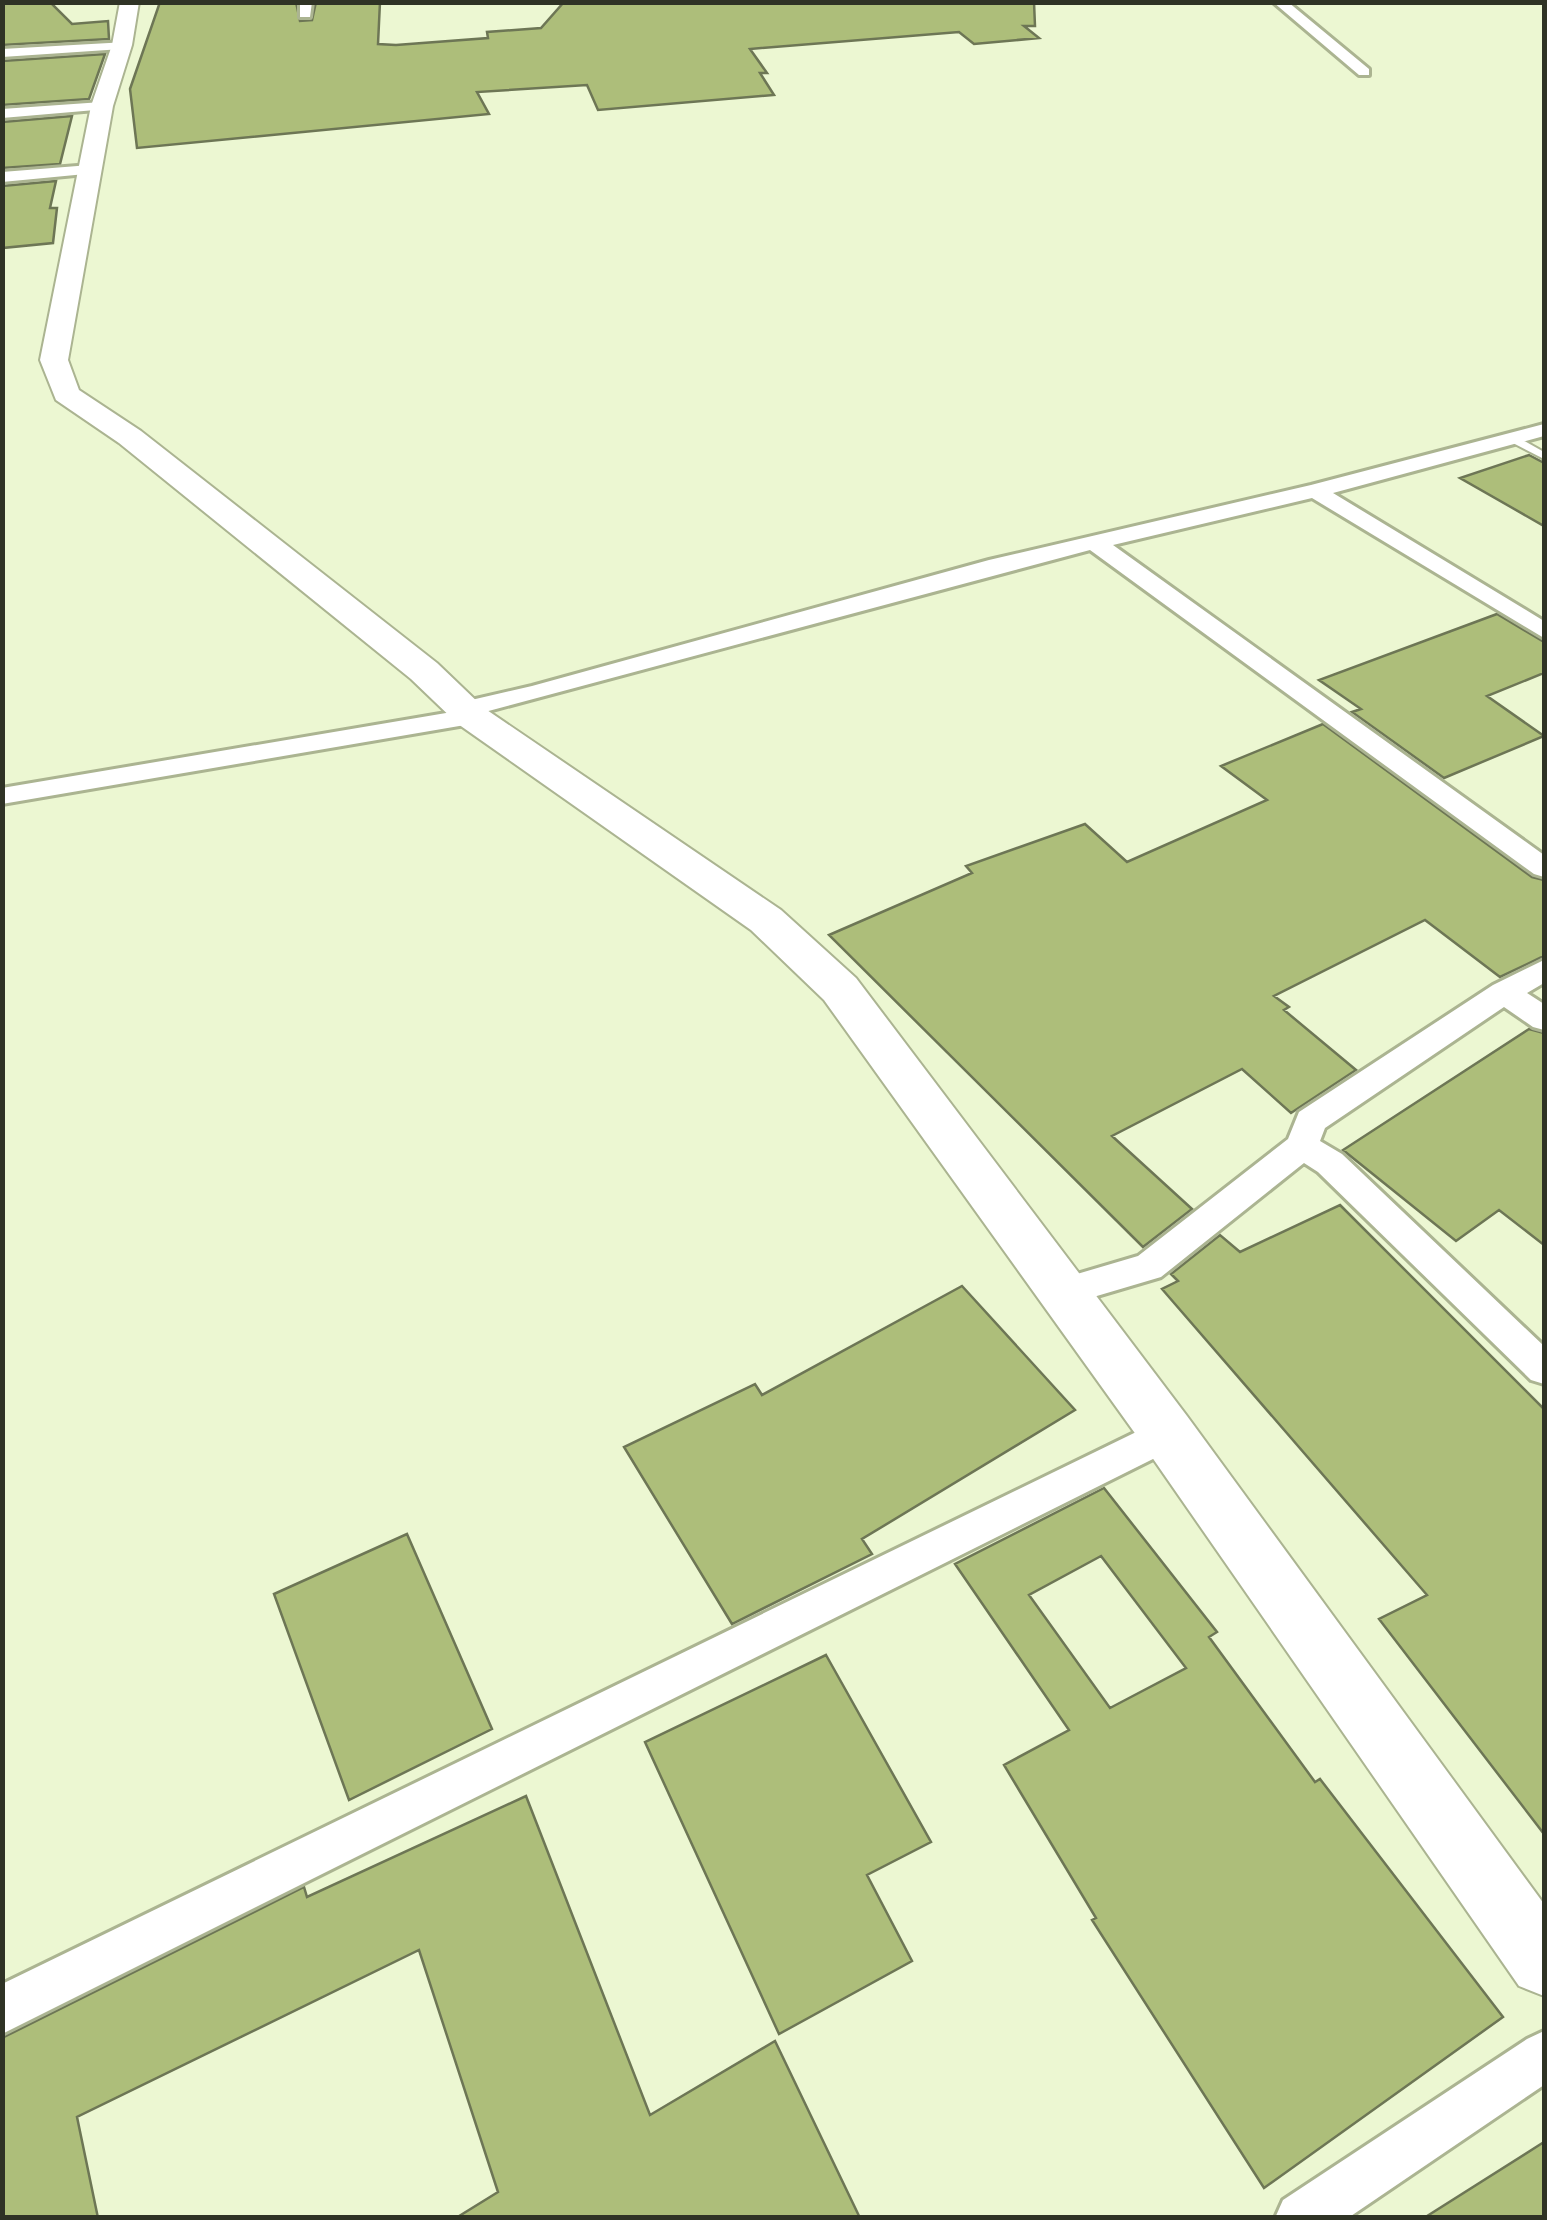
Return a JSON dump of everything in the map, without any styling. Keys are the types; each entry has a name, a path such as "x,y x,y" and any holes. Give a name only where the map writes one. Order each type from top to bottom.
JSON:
{"street":[{"path":"1279,2 1364,72"},
{"path":"2,54 126,24 102,106 54,360 66,394 130,437 424,670 467,713 766,920 840,989 1167,1433 1544,1961"},
{"path":"2,114 102,106"},
{"path":"2,178 90,170"},
{"path":"2,796 467,713 1094,542 1316,491 1544,430"},
{"path":"1316,491 1544,631"},
{"path":"1094,542 1544,868"},
{"path":"1063,1292 1149,1268 1302,1146 1311,1121 1504,992 1544,970"},
{"path":"1504,992 1544,1019"},
{"path":"1302,1146 1330,1163 1544,1370"},
{"path":"2,2010 1167,1433"},
{"path":"1301,2218 1544,2056"}],"lane":[{"path":"1514,440 1544,456"}],"building":[{"path":"2,2 50,2 72,24 108,21 109,39 2,45"},
{"path":"160,2 296,2 300,21 312,20 316,2 380,2 378,44 396,45 488,38 487,32 541,28 564,2 1034,2 1035,26 1024,26 1039,38 974,44 959,32 750,49 767,73 760,73 774,95 598,110 587,85 477,92 489,114 137,148 130,89"},
{"path":"105,54 89,99 2,105 2,61"},
{"path":"72,116 60,164 2,168 2,122"},
{"path":"56,181 50,208 57,208 53,243 2,248 2,186"},
{"path":"1529,455 1544,463 1544,526 1460,478"},
{"path":"1497,614 1544,642 1544,673 1487,696 1544,736 1444,778 1352,712 1361,709 1319,680"},
{"path":"1323,724 1532,877 1544,880 1544,956 1500,977 1425,920 1274,996 1289,1007 1284,1010 1356,1070 1291,1113 1242,1069 1112,1136 1192,1209 1143,1247 829,935 972,873 966,866 1085,824 1127,862 1267,800 1221,766"},
{"path":"1529,1029 1544,1033 1544,1245 1499,1210 1456,1241 1343,1150"},
{"path":"1340,1205 1544,1409 1544,1834 1379,1619 1427,1595 1162,1289 1178,1281 1171,1274 1220,1235 1240,1252"},
{"path":"962,1286 1075,1410 862,1539 872,1554 732,1624 624,1447 755,1384 762,1395"},
{"path":"1104,1488 1217,1632 1209,1637 1315,1782 1320,1779 1503,2017 1264,2188 1092,1920 1096,1918 1004,1765 1069,1730 955,1564","holes":["1101,1556 1186,1668 1110,1708 1029,1595"]},
{"path":"407,1534 492,1729 349,1800 274,1594"},
{"path":"826,1655 931,1842 867,1875 912,1961 779,2034 645,1742"},
{"path":"526,1796 650,2115 775,2041 860,2218 456,2218 498,2192 419,1950 77,2117 98,2218 2,2218 2,2038 304,1887 307,1897"},
{"path":"1544,2142 1544,2218 1424,2218"}]}
